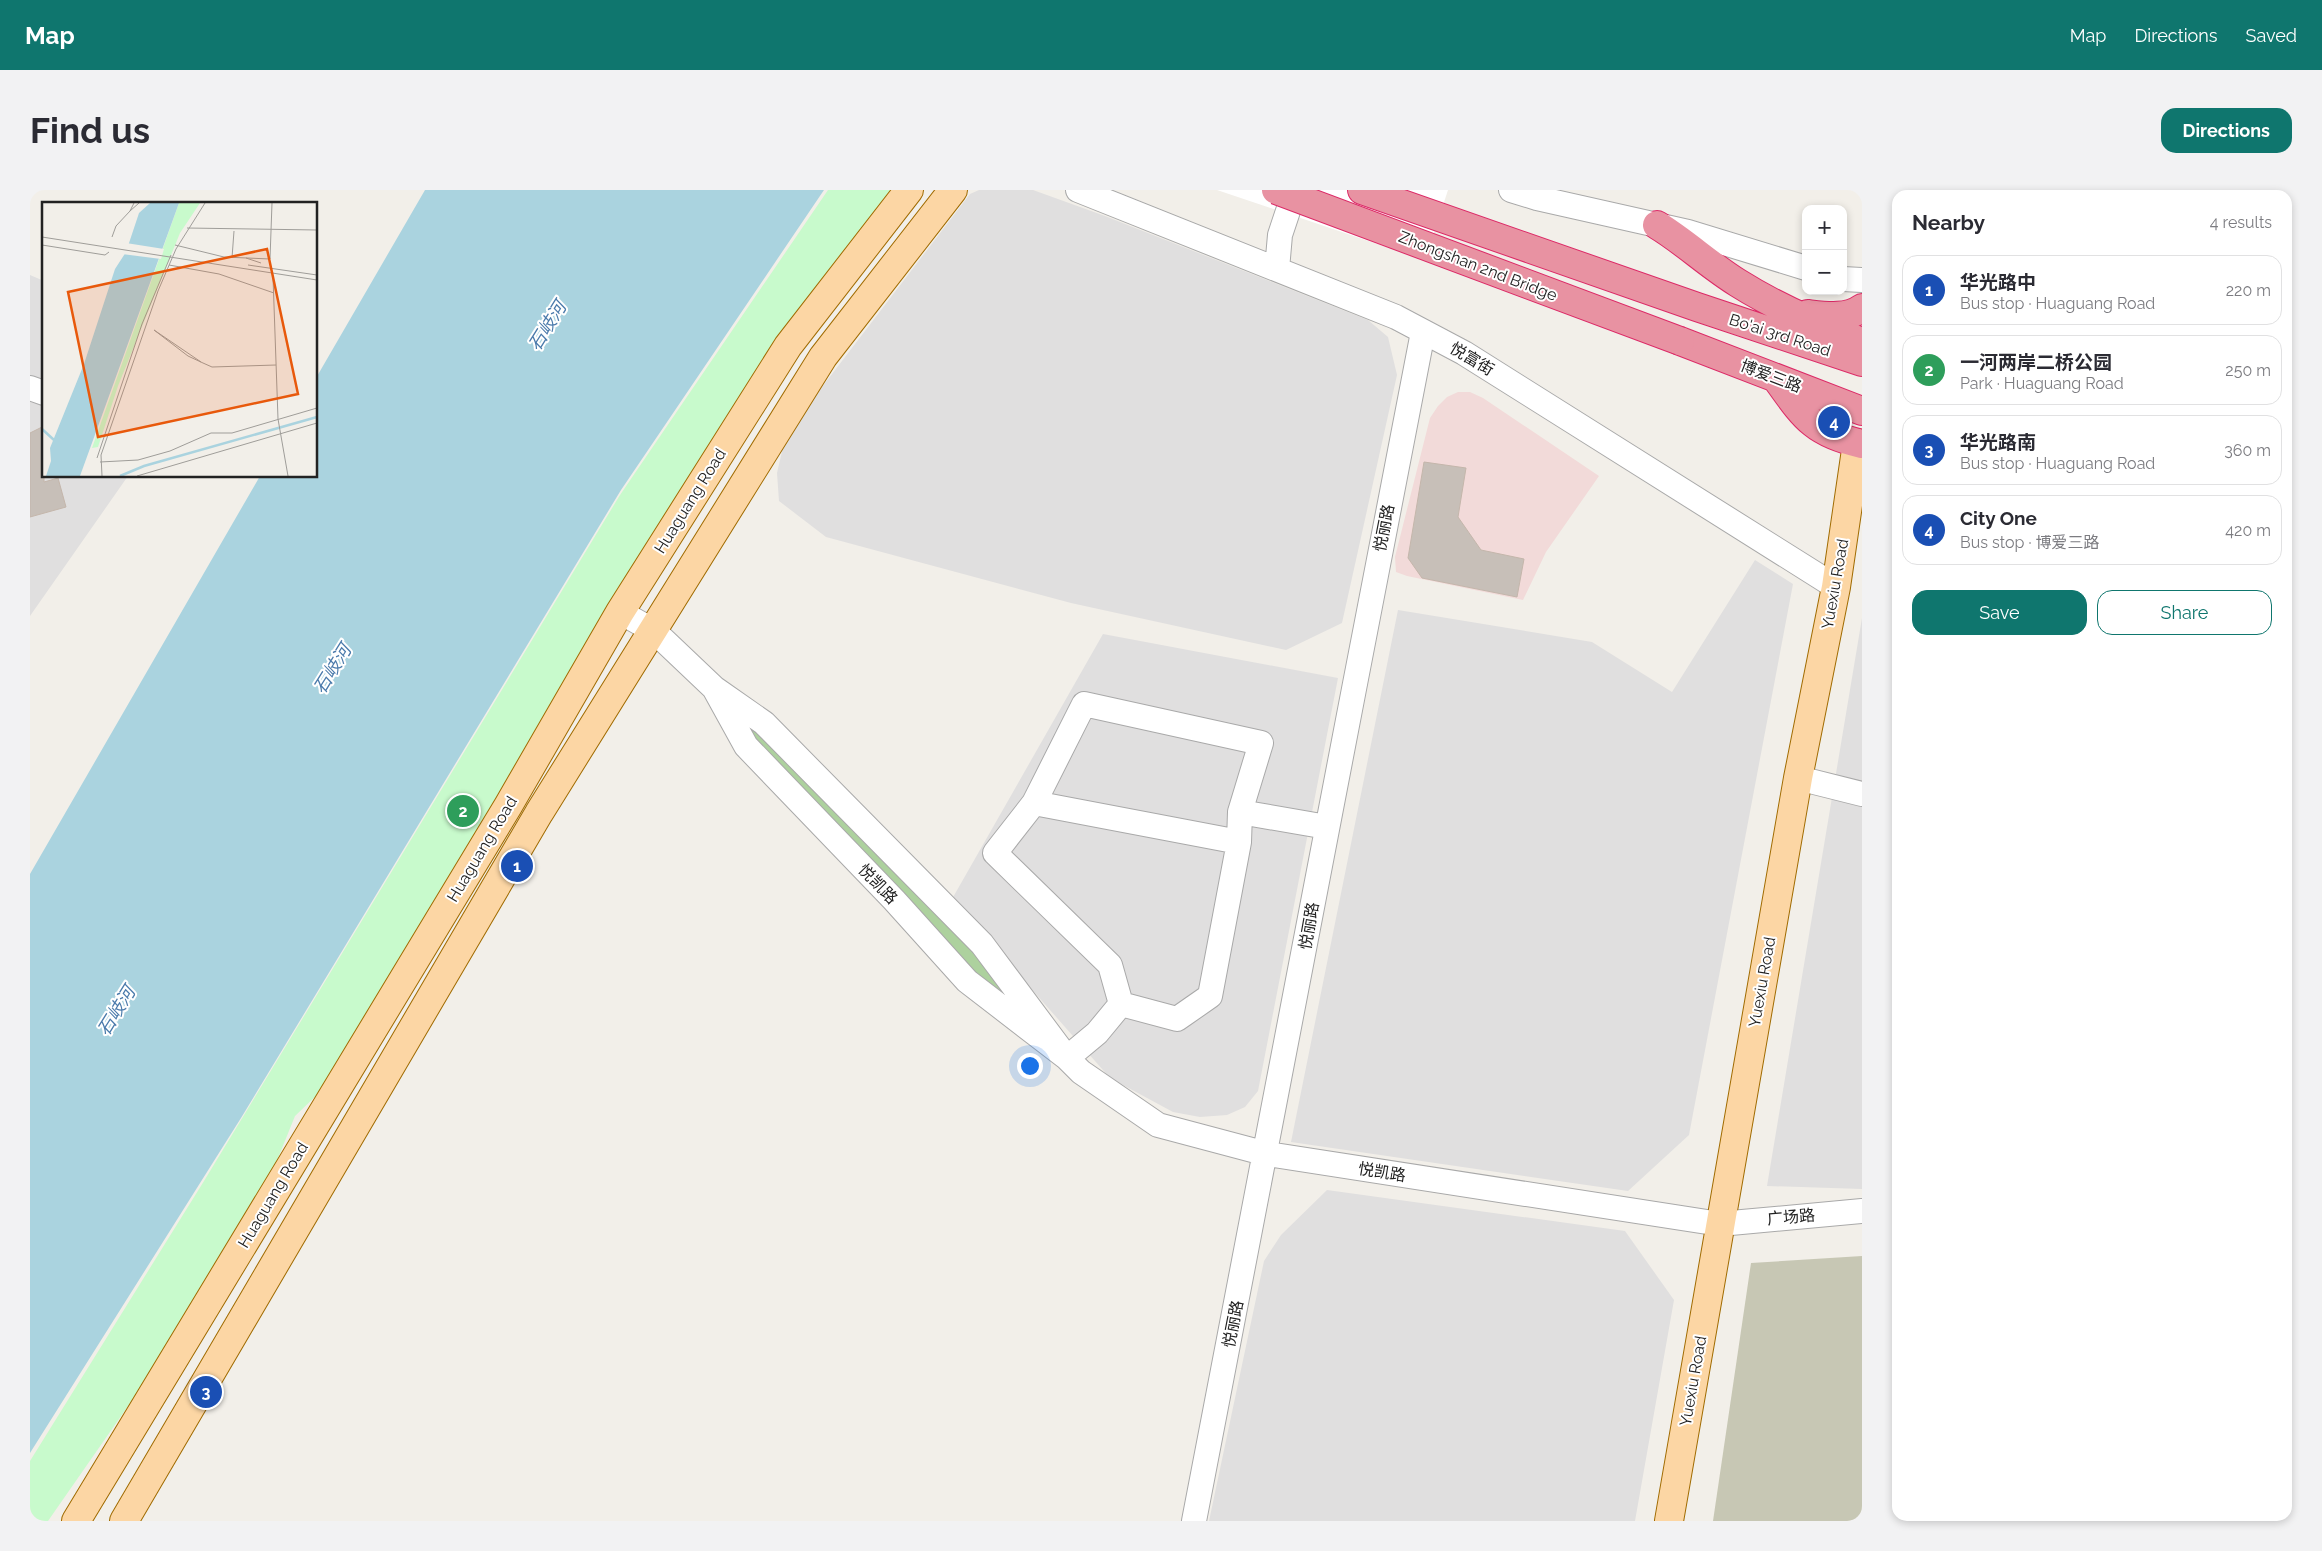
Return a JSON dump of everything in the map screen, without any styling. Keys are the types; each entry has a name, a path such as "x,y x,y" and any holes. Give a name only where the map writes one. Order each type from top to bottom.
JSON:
{"highway":[{"name":"Zhongshan 2nd Bridge","path":"1276,190 1680,341"},
{"name":"Zhongshan 2nd Bridge","path":"1362,190 1697,308"},
{"path":"1657,225 1673,234 1738,283 1822,327 1862,342"},
{"path":"1697,308 1754,308 1797,314 1832,316 1855,313 1862,308"},
{"name":"Bo'ai 3rd Road","path":"1697,308 1862,362"},
{"name":"博爱三路","path":"1680,341 1862,411"},
{"path":"1776,378 1800,412 1818,429 1860,444"}],"main road":[{"name":"Huaguang Road","path":"76,1521 508,806 620,612 788,346 909,190"},
{"name":"Huaguang Road","path":"124,1521 539,813 823,357 953,190"},
{"name":"Yuexiu Road","path":"1669,1521 1798,778 1836,587 1860,444"}],"street":[{"name":"悦富街","path":"1078,190 1396,317 1464,353 1836,587"},
{"path":"1277,269 1280,235 1295,190"},
{"path":"1511,190 1538,194 1688,232 1802,267"},
{"path":"1847,279 1862,280"},
{"name":"悦丽路","path":"1194,1521 1267,1154 1327,827 1424,332"},
{"path":"30,388 42,392"},
{"name":"悦凯路","path":"620,612 654,631 714,688 764,723 982,944 1067,1058"},
{"name":"悦凯路","path":"714,688 746,746 894,900 967,981 1067,1058 1081,1072 1158,1125 1267,1154 1720,1224"},
{"path":"1084,704 1261,744 1240,812 1238,842 1210,996 1177,1019 1121,1004 1110,965 996,853 1034,803 1084,704"},
{"path":"1798,778 1862,794"},
{"path":"1034,803 1238,842"},
{"path":"1240,812 1327,827"},
{"path":"1067,1058 1097,1033 1121,1004"},
{"name":"广场路","path":"1720,1224 1862,1211"}],"shaded area":[{"path":"979,190 1033,190 1105,216 1368,320 1388,337 1397,375 1342,623 1286,650 1071,603 826,537 779,501 777,473 786,434 970,194"},
{"path":"30,275 42,280 42,478 127,478 30,616"},
{"path":"1458,392 1470,392 1483,398 1599,476 1546,552 1523,600 1407,576 1396,572 1395,557 1430,418 1447,397"},
{"path":"1755,560 1793,584 1689,1135 1628,1191 1291,1142 1398,610 1592,642 1672,692"},
{"path":"1862,618 1862,1189 1767,1186"},
{"path":"1103,634 1338,678 1258,1091 1245,1107 1227,1115 1200,1117 1173,1112 1110,1078 952,899"},
{"path":"1327,1190 1625,1231 1674,1300 1635,1521 1209,1521 1264,1261 1281,1235"},
{"path":"1862,1256 1862,1521 1713,1521 1751,1263"}],"green space":[{"path":"828,190 900,190 450,896 405,949 320,1092 295,1116 276,1163 200,1293 135,1396 48,1521 30,1521 30,1461 204,1181 620,495"},
{"path":"737,709 982,957 1016,1006 967,971 747,738"}],"water":[{"name":"石岐河","path":"425,190 824,190 621,490 241,1118 30,1453 30,874 259,478 318,478 318,375"}],"pier":[{"path":"1217,190 1448,190 1425,260"}],"building":[{"path":"42,427 42,478 44,478 44,482 58,478 66,507 30,517 30,433"},
{"path":"1424,462 1466,468 1458,517 1481,550 1524,559 1517,597 1422,578 1408,558"}],"place":[{"name":"City One","path":"1834,422"},
{"name":"一河两岸二桥公园","path":"463,811"},
{"name":"华光路中","path":"517,866"},
{"name":"华光路南","path":"206,1392"}]}
